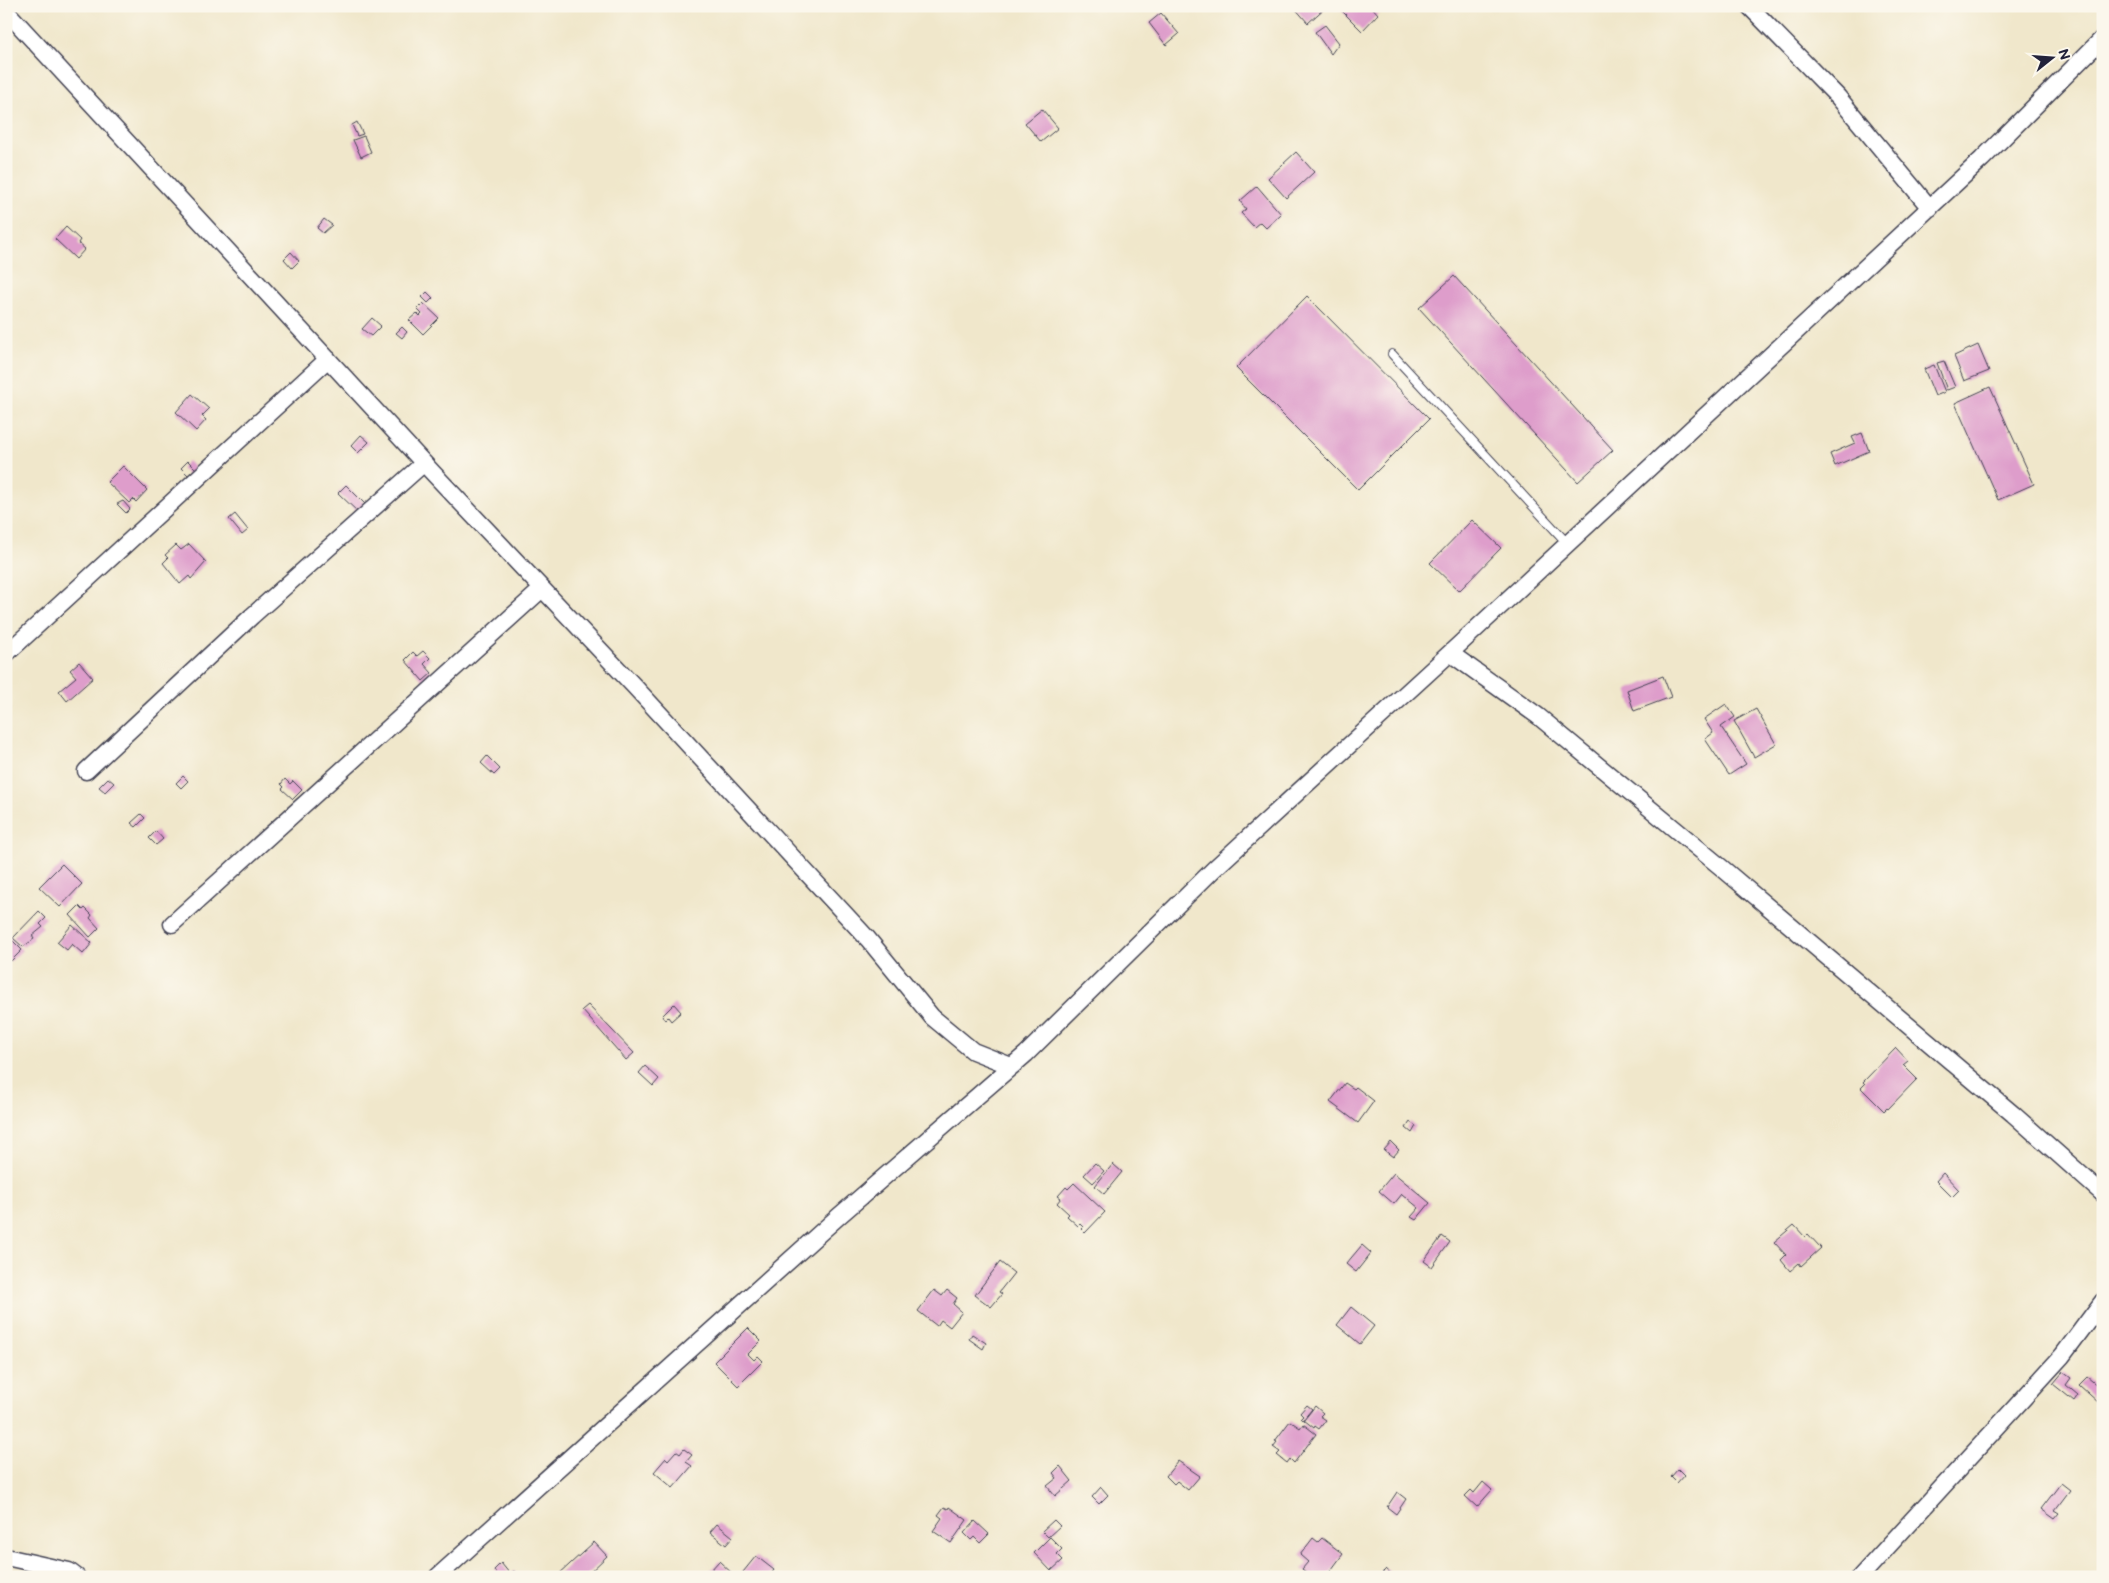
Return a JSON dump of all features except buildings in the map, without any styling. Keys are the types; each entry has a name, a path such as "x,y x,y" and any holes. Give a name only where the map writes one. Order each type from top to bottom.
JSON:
{"street":[{"path":"1749,6 1838,96 1930,208"},
{"path":"6,11 868,939 932,1017 973,1052 1011,1066"},
{"path":"437,1577 656,1379 1011,1066 1214,869 1930,208 2103,38"},
{"path":"6,654 328,359"},
{"path":"86,771 252,616 424,463"},
{"path":"172,924 542,589"},
{"path":"1450,652 1538,716 1722,868 2013,1114 2103,1194"},
{"path":"1860,1577 2062,1356 2103,1301"},
{"path":"6,1557 69,1571 77,1577"}],"lane":[{"path":"1392,354 1568,544"}]}
